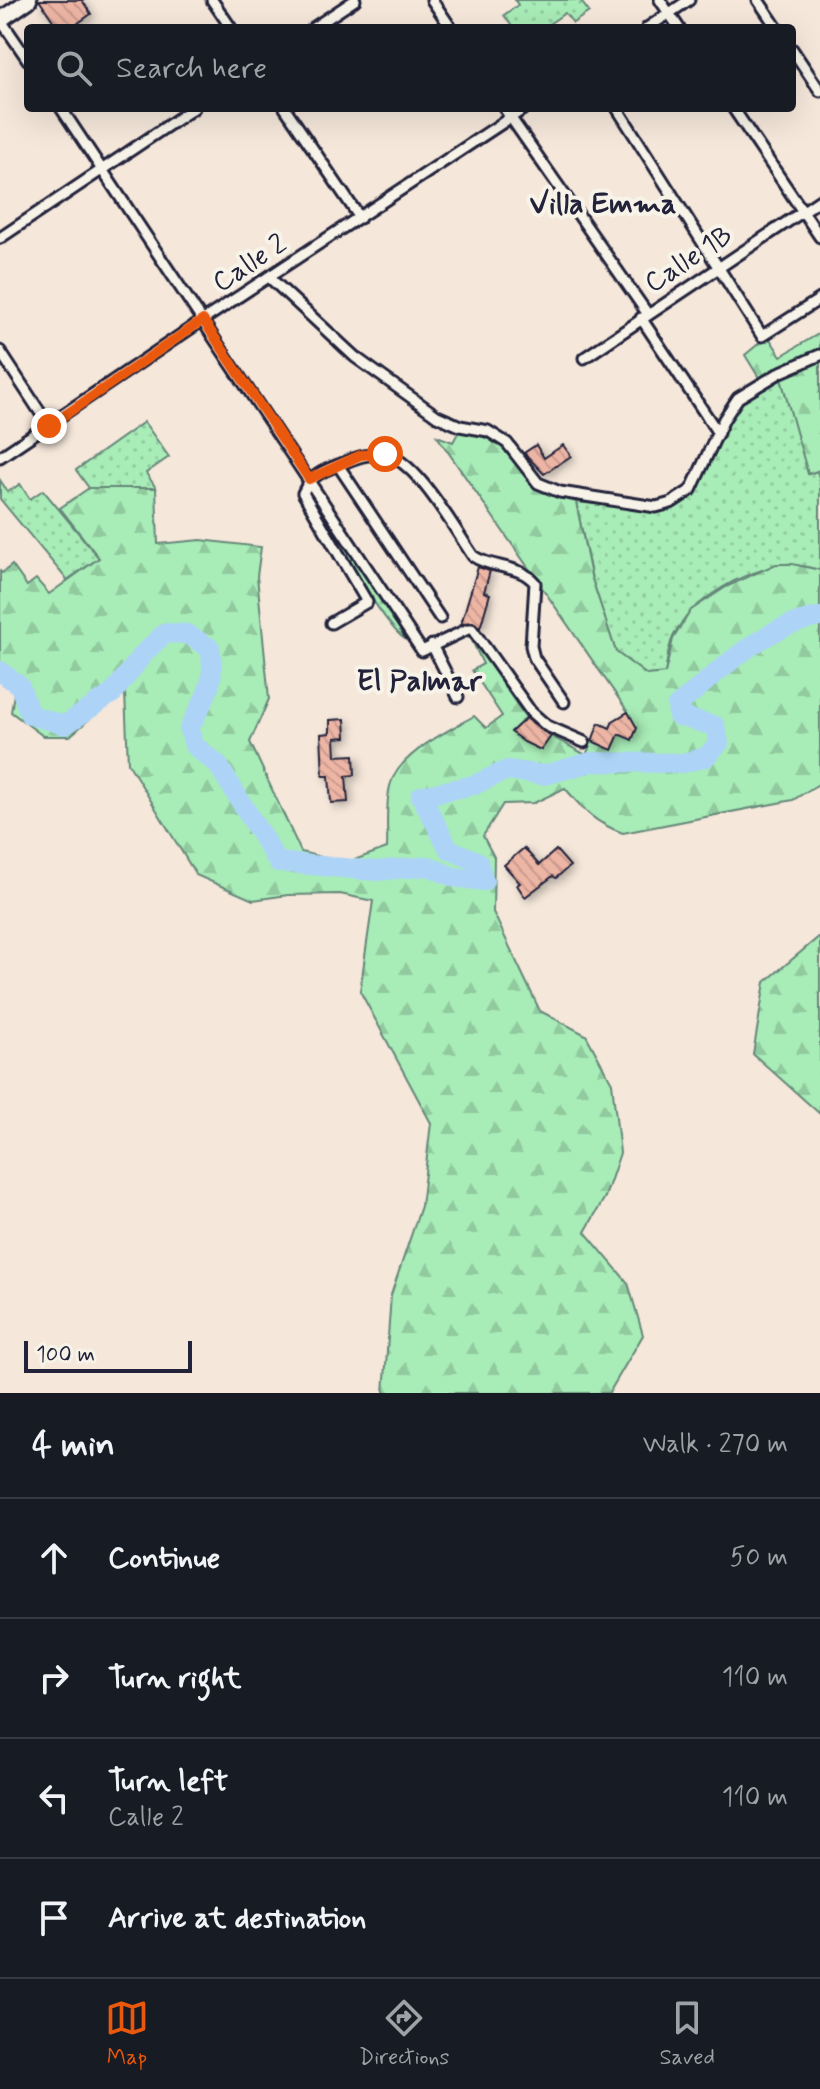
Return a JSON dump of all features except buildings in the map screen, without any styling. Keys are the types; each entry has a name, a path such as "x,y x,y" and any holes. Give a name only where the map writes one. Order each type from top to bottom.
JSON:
{"main road":[{"path":"0,20 29,0"}],"street":[{"path":"212,0 228,24"},
{"path":"319,24 355,0"},
{"path":"432,0 448,24"},
{"path":"660,0 676,24"},
{"path":"653,24 689,0"},
{"path":"758,0 774,24"},
{"path":"0,20 24,54"},
{"path":"796,55 820,91"},
{"path":"64,112 422,651 472,629 531,712 547,726 584,742"},
{"path":"0,238 188,112"},
{"path":"288,112 360,218"},
{"path":"507,112 644,316 718,433"},
{"name":"Calle 2","path":"0,457 519,112"},
{"path":"620,112 762,336 820,299"},
{"path":"736,112 820,237"},
{"name":"Calle 1B","path":"584,358 820,200"},
{"path":"270,278 355,357 437,416 460,426 488,431 507,443 538,483 560,492 656,507 671,503 691,490 738,398 781,372 820,355"},
{"path":"0,351 49,426"},
{"path":"331,623 367,602 303,493 309,479 338,465 361,455 385,454 403,461 473,556 531,577 535,583 531,646 534,658 564,702"},
{"path":"338,465 440,618"},
{"path":"432,645 458,697"}],"green space":[{"path":"515,0 580,0 589,12 573,23 565,13 549,24 510,24 504,15 518,5"},
{"path":"820,333 820,470 808,474 780,375 761,381 745,355 768,336 781,356"},
{"path":"780,375 809,474 817,471 820,481 820,570 794,565 773,567 722,588 693,610 682,623 671,641 665,674 647,675 616,652 592,579 576,502 655,510 694,491 740,399"},
{"path":"144,422 169,457 146,473 156,488 89,488 76,470"},
{"path":"459,431 485,435 485,438 504,443 554,494 576,502 591,576 616,652 647,675 665,673 673,639 691,610 726,587 776,564 820,570 820,783 793,800 623,833 591,815 565,788 534,803 503,804 483,836 494,857 493,912 540,1011 586,1035 612,1083 620,1153 605,1197 585,1232 628,1283 643,1335 609,1393 384,1393 391,1295 421,1206 431,1123 360,991 373,901 340,894 288,895 253,900 196,875 128,763 125,693 108,703 70,736 43,736 11,712 15,687 0,682 0,571 2,573 12,565 27,586 36,579 49,594 99,558 60,508 89,488 156,488 158,544 201,540 261,547 257,576 269,699 250,742 301,852 346,863 387,848 388,793 395,774 403,764 438,736 474,716 486,728 502,716 472,670 483,664 468,632 526,718 512,731 524,742 541,750 551,736 586,755 592,741 612,749 619,734 632,739 628,712 437,436 453,442"},
{"path":"0,480 8,492 20,484 30,499 43,490 99,558 67,580 0,499"},
{"path":"306,484 405,639 368,593 305,489"},
{"path":"820,936 820,1114 753,1054 765,982"}],"waterway":[{"path":"0,671 20,686 30,715 65,725 113,693 145,652 165,633 187,634 210,648 212,661 211,681 205,699 189,729 194,745 218,765 278,862 376,871 429,866 453,877 484,881 478,862 449,849 421,796 474,785 507,770 544,775 591,762 683,763 706,757 719,743 715,726 678,716 677,706 761,639 780,629 820,617"}],"district":[{"name":"Villa Emma","path":"603,204"},
{"name":"El Palmar","path":"419,681"}],"route":[{"path":"49,426 203,320 309,479 361,455 385,454"}]}
